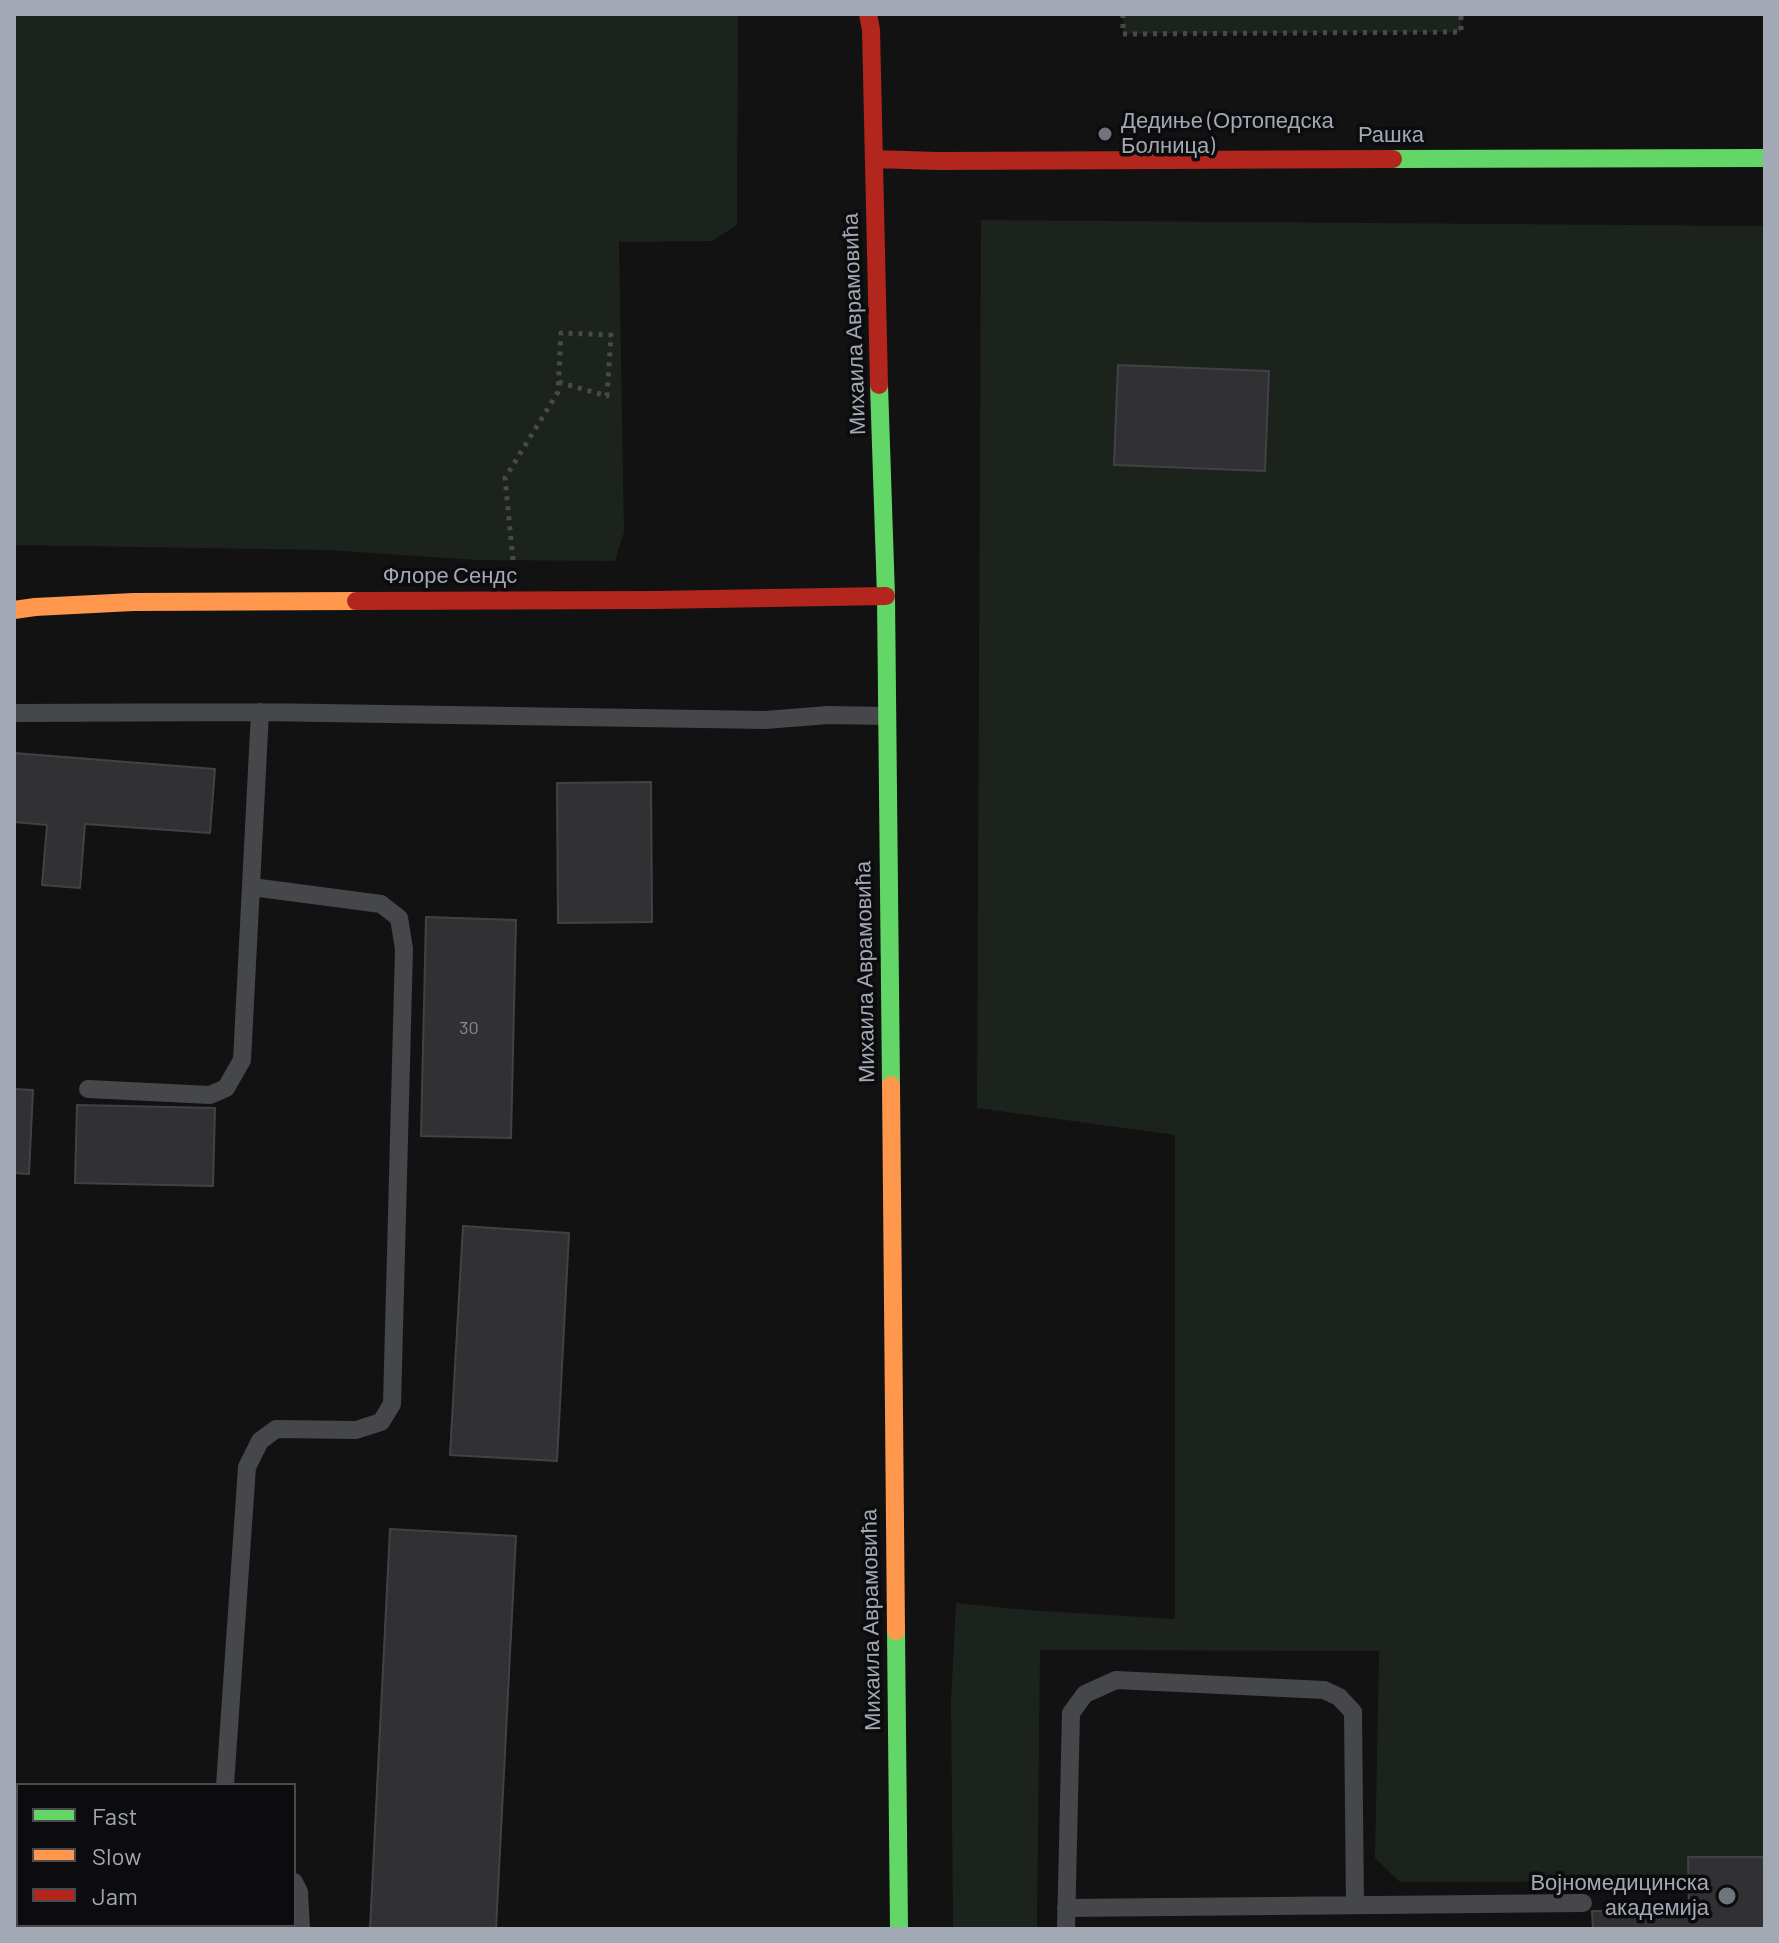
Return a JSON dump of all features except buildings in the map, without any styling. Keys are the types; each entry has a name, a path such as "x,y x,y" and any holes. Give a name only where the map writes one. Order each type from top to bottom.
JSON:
{"street":[{"name":"Михаила Аврамовића","path":"868,14 871,30 886,596 899,1929"},
{"name":"Рашка","path":"874,159 1765,158"},
{"name":"Флоре Сендс","path":"14,610 133,602 886,596"}],"lane":[{"path":"14,713 260,712 765,720 828,715 887,716"},
{"path":"88,1089 210,1095 226,1088 242,1060 260,712"},
{"path":"225,1783 247,1467 260,1441 276,1429 356,1430 381,1422 392,1404 404,949 399,918 381,904 252,887"},
{"path":"1066,1929 1071,1713 1085,1694 1116,1680 1324,1690 1339,1697 1353,1712 1355,1905"},
{"path":"296,1886 301,1929"},
{"path":"1066,1908 1583,1903"}],"path":[{"path":"1123,14 1123,34 1461,32 1461,14"},
{"path":"517,600 505,478 558,392 558,382 561,333 611,335 607,396 558,382"}],"shaded area":[{"path":"14,14 738,14 737,225 712,241 619,242 624,532 615,561 478,560 326,550 14,545"},
{"path":"1123,14 1461,14 1461,32 1123,34"},
{"path":"981,220 1765,226 1765,1857 1689,1857 1689,1881 1400,1882 1375,1858 1379,1651 1040,1650 1037,1929 953,1929 951,1701 956,1603 1175,1619 1175,1135 977,1108"}],"traffic: fast":[{"path":"1393,159 1765,158"},
{"path":"879,385 886,596 891,1085"},
{"path":"896,1631 899,1929"}],"traffic: slow":[{"path":"14,610 133,602 356,601"},
{"path":"891,1085 896,1631"}],"traffic: jam":[{"path":"868,14 871,30 879,385"},
{"path":"874,159 1393,159"},
{"path":"356,601 886,596"}],"place":[{"name":"Дедиње (Ортопедска Болница)","path":"1105,134"},
{"name":"Војномедицинска академија","path":"1727,1896"}]}
